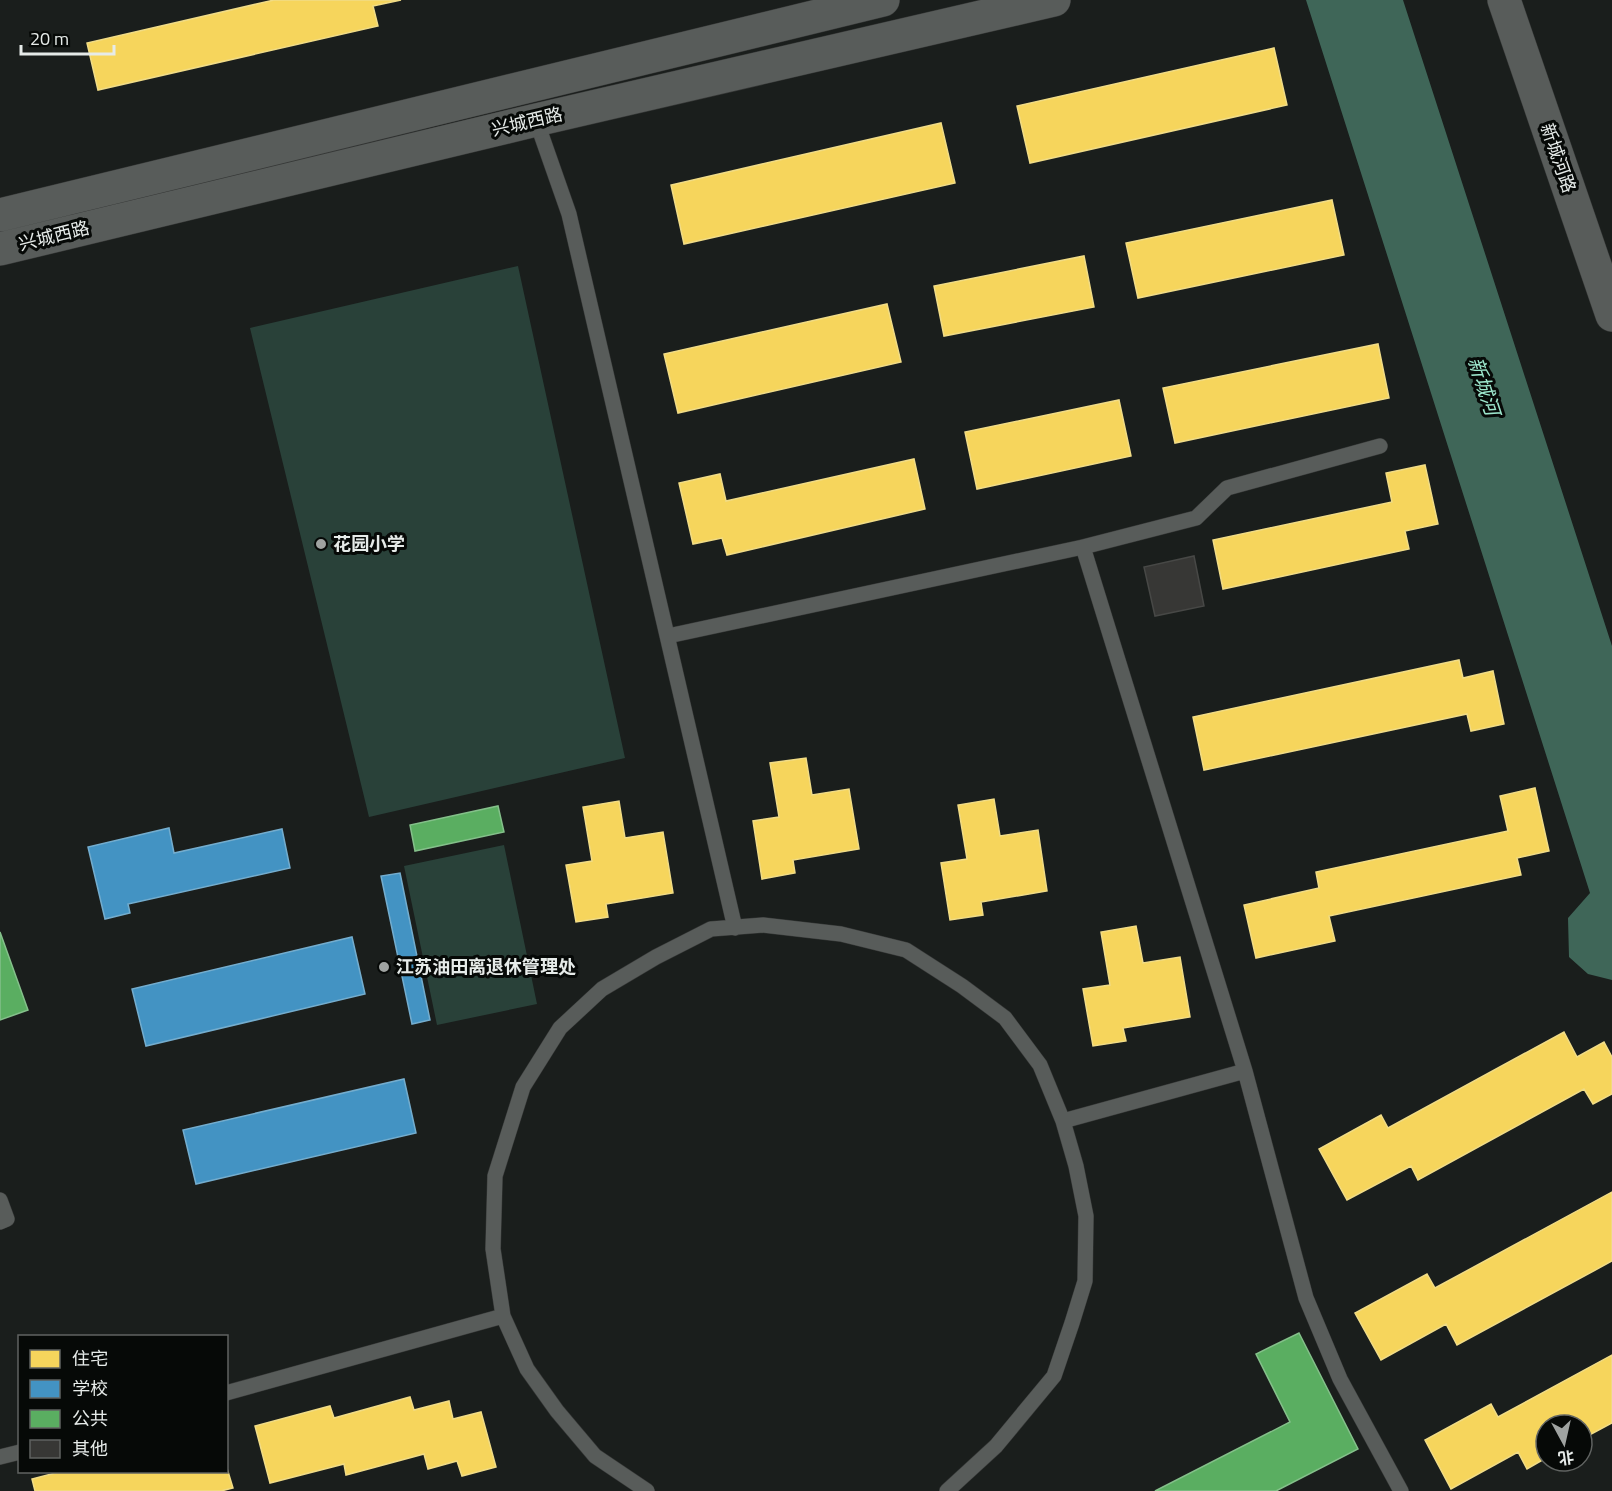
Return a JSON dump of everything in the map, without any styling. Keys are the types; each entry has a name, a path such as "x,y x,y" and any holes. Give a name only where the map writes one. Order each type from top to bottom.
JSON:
{"street":[{"name":"兴城西路","path":"0,215 883,0"},
{"name":"兴城西路","path":"0,249 536,120 1054,0"},
{"name":"新城河路","path":"1504,0 1612,315"}],"lane":[{"path":"527,88 569,214 735,928"},
{"path":"668,636 1083,547 1196,518 1227,488 1380,446"},
{"path":"1083,547 1245,1071 1306,1298 1340,1379 1401,1491"},
{"path":"647,1491 595,1456 557,1411 527,1369 502,1316 493,1249 495,1176 523,1087 560,1028 602,989 656,957 711,930 763,925 841,934 906,950 962,986 1005,1018 1040,1065 1063,1121 1076,1166 1086,1216 1085,1281 1054,1376 996,1446 947,1491"},
{"path":"1063,1121 1245,1071"},
{"path":"0,1200 6,1220 0,1222"},
{"path":"228,1392 502,1316"},
{"path":"0,1457 18,1452"}],"shaded area":[{"path":"518,266 625,758 369,817 250,328"},
{"path":"504,845 537,1004 437,1025 404,866"}],"water":[{"name":"新城河","path":"1306,0 1403,0 1612,646 1612,980 1588,974 1569,957 1568,918 1590,893"}],"building: 住宅":[{"path":"274,0 401,0 373,6 378,26 98,90 87,43"},
{"path":"1274,48 1287,105 1030,163 1017,106"},
{"path":"941,123 955,183 684,244 671,185"},
{"path":"1332,200 1344,255 1138,298 1126,243"},
{"path":"1084,256 1094,307 944,336 934,286"},
{"path":"887,304 901,362 678,413 664,354"},
{"path":"1378,344 1389,398 1175,443 1163,388"},
{"path":"1119,400 1131,456 977,489 965,432"},
{"path":"914,459 925,509 727,555 722,538 693,544 679,483 720,474 726,501"},
{"path":"1425,465 1438,524 1405,531 1409,549 1223,589 1213,540 1392,502 1386,473"},
{"path":"1459,660 1463,678 1493,671 1504,724 1471,731 1467,714 1204,770 1193,717"},
{"path":"806,758 812,795 849,789 859,849 793,860 795,873 762,879 753,821 779,817 770,763"},
{"path":"1535,788 1549,851 1517,858 1521,875 1329,916 1335,941 1256,958 1244,905 1319,888 1316,872 1508,831 1500,796"},
{"path":"994,799 1000,836 1038,830 1047,891 981,902 983,915 950,920 941,863 967,859 958,805"},
{"path":"619,801 625,838 663,832 673,893 606,904 608,917 576,922 566,865 592,861 583,807"},
{"path":"1136,926 1143,963 1180,957 1190,1017 1123,1028 1126,1041 1093,1046 1083,989 1110,985 1101,932"},
{"path":"1564,1032 1577,1057 1604,1042 1612,1057 1612,1094 1593,1104 1584,1089 1418,1180 1411,1166 1347,1200 1319,1149 1381,1115 1388,1128"},
{"path":"1612,1192 1612,1261 1457,1345 1446,1324 1381,1360 1355,1313 1427,1274 1435,1288"},
{"path":"1612,1355 1612,1423 1594,1433 1594,1413 1534,1413 1534,1465 1527,1469 1518,1452 1451,1489 1425,1440 1491,1404 1498,1417"},
{"path":"410,1397 414,1410 449,1401 453,1419 481,1412 496,1467 462,1476 457,1461 428,1469 424,1454 346,1475 344,1464 270,1483 255,1426 330,1406 334,1418"},
{"path":"228,1472 233,1488 221,1491 35,1491 32,1479 55,1473"}],"building: 学校":[{"path":"169,828 174,853 282,829 290,868 128,904 130,913 105,919 88,847"},
{"path":"400,873 430,1020 412,1024 381,876"},
{"path":"352,937 365,994 146,1046 132,989"},
{"path":"404,1079 416,1133 196,1184 183,1130"}],"building: 公共":[{"path":"498,806 504,832 415,851 410,825"},
{"path":"0,932 28,1010 0,1020"},
{"path":"1299,1333 1358,1449 1276,1491 1155,1491 1290,1422 1256,1354"}],"building: 其他":[{"path":"1194,556 1204,606 1155,616 1144,567"}],"place":[{"name":"花园小学","path":"321,544"},
{"name":"江苏油田离退休管理处","path":"384,967"}]}
